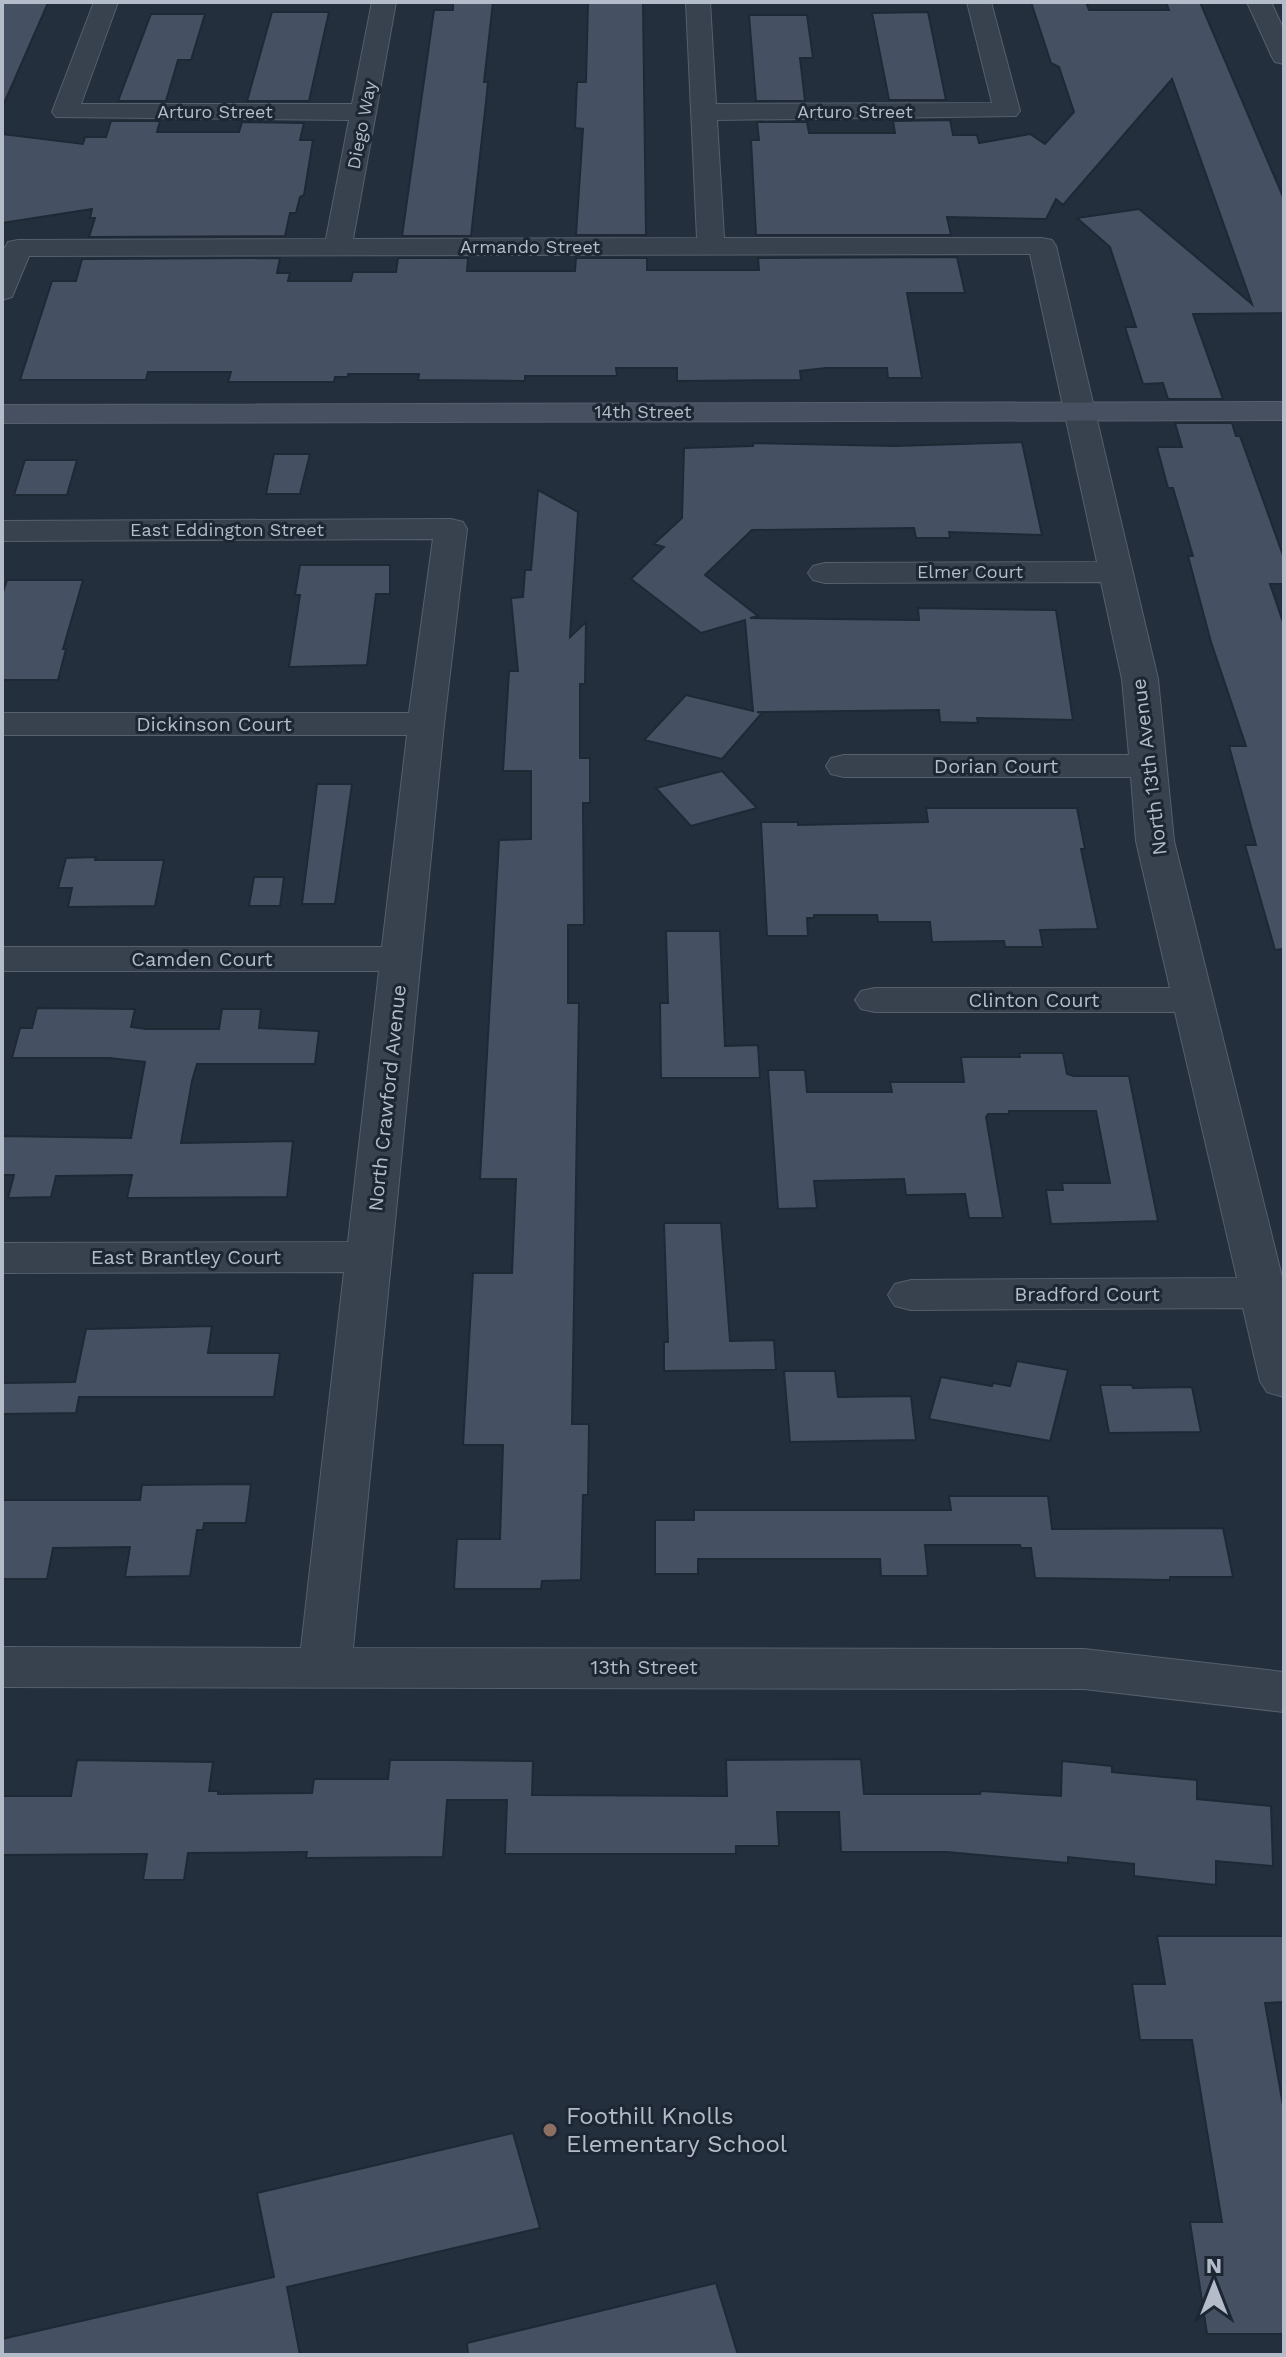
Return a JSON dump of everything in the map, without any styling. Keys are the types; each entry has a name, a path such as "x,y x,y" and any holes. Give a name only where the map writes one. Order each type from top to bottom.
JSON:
{"street":[{"name":"Arturo Street","path":"106,2 65,112 365,112"},
{"name":"Diego Way","path":"338,247 384,2"},
{"path":"698,2 711,246"},
{"name":"Arturo Street","path":"704,112 1007,111 979,2"},
{"path":"1259,2 1284,57"},
{"name":"Armando Street","path":"2,291 18,248 1042,246"},
{"name":"North 13th Avenue","path":"1042,246 1140,679 1155,841 1284,1381"},
{"name":"14th Street","path":"2,414 1284,411"},
{"name":"East Eddington Street","path":"2,531 451,529"},
{"name":"North Crawford Avenue","path":"325,1666 426,724 451,529"},
{"name":"Elmer Court","path":"825,573 1116,572"},
{"name":"Dickinson Court","path":"2,724 426,724"},
{"name":"Dorian Court","path":"844,766 1148,766"},
{"name":"Camden Court","path":"2,959 401,959"},
{"name":"Clinton Court","path":"875,1000 1193,1000"},
{"name":"East Brantley Court","path":"2,1258 371,1257"},
{"name":"Bradford Court","path":"911,1295 1263,1293"},
{"name":"13th Street","path":"2,1667 1084,1669 1284,1692"}],"building":[{"path":"453,2 493,2 484,82 488,82 471,236 402,236 434,10 453,10"},
{"path":"1031,2 1086,2 1089,10 1169,10 1166,2 1200,2 1284,199 1284,313 1193,314 1223,399 1168,399 1163,383 1143,384 1125,327 1136,327 1110,247 1077,218 1139,209 1252,304 1172,79 1063,205 1056,199 1046,219 947,217 951,235 756,235 751,140 759,140 757,122 807,122 809,133 895,133 893,121 950,120 953,135 977,135 979,143 1030,134 1045,144 1074,112 1059,67 1051,63"},
{"path":"2,3 48,3 2,108"},
{"path":"588,3 643,3 646,235 576,235 583,129 575,128 577,82 586,82"},
{"path":"272,12 329,12 309,101 247,101"},
{"path":"928,12 946,100 889,100 872,13"},
{"path":"151,14 205,14 191,60 178,60 166,101 118,101"},
{"path":"749,15 807,15 813,58 800,58 805,101 756,101"},
{"path":"111,121 160,121 157,132 239,132 242,122 304,123 300,140 313,140 304,195 300,197 296,213 290,213 285,236 89,237 95,218 90,218 92,209 2,223 2,134 83,144 85,137 106,137"},
{"path":"957,257 965,293 907,293 922,378 888,378 887,368 826,368 800,371 801,380 677,381 677,368 616,368 617,376 525,376 525,381 418,380 419,374 348,374 348,377 335,377 334,382 228,382 231,372 148,372 146,380 20,380 52,281 76,281 82,259 280,258 277,273 290,273 288,281 351,281 353,272 396,272 398,258 468,258 467,271 575,271 576,258 647,258 647,270 759,270 758,258"},
{"path":"1175,423 1232,423 1236,436 1240,436 1284,558 1284,584 1270,584 1284,625 1284,949 1275,950 1245,845 1256,845 1229,746 1246,746 1211,642 1188,556 1193,556 1173,488 1168,488 1157,447 1182,447"},
{"path":"1022,442 1042,535 949,532 950,538 916,538 914,528 752,530 705,575 758,616 750,618 919,620 918,608 1056,610 1073,720 977,718 978,723 940,722 939,710 757,712 762,713 722,759 644,740 686,695 753,711 745,620 701,633 631,579 664,547 654,544 682,518 684,448 753,446 753,443 895,446"},
{"path":"274,454 310,454 300,494 266,494"},
{"path":"25,460 77,460 67,495 14,495"},
{"path":"538,490 578,512 570,637 586,622 585,684 580,684 580,758 590,758 590,803 583,803 584,925 568,925 568,1003 579,1003 572,1424 589,1424 588,1495 583,1495 581,1580 542,1581 541,1589 454,1589 457,1539 500,1539 503,1445 463,1445 473,1273 512,1273 516,1179 480,1179 499,840 531,839 531,771 503,771 509,671 518,671 511,598 523,597 525,570 531,570"},
{"path":"300,565 390,565 390,594 376,594 367,665 289,667 300,595 295,595"},
{"path":"7,580 83,580 63,649 66,649 58,680 2,680 2,595"},
{"path":"722,771 757,808 691,826 656,788"},
{"path":"317,784 352,784 335,904 302,904"},
{"path":"926,808 1077,808 1085,849 1081,849 1098,929 1040,930 1043,947 1005,947 1004,941 932,942 930,922 878,922 877,915 814,915 814,918 807,918 808,936 767,936 761,822 798,822 798,825 928,822"},
{"path":"96,857 95,860 164,860 155,906 68,907 72,888 58,888 66,858"},
{"path":"254,877 284,877 280,906 249,906"},
{"path":"666,931 720,931 725,1046 758,1045 760,1078 661,1078 660,1003 668,1003"},
{"path":"37,1008 135,1009 131,1027 146,1029 219,1029 222,1009 261,1009 259,1028 319,1031 315,1064 197,1064 192,1081 181,1143 293,1141 287,1197 127,1198 132,1175 56,1176 51,1197 8,1198 14,1175 2,1175 2,1136 131,1138 145,1062 109,1058 12,1058 20,1028 32,1028"},
{"path":"1019,1053 1063,1053 1067,1074 1074,1076 1129,1076 1158,1221 1051,1224 1046,1190 1063,1190 1062,1183 1110,1183 1096,1111 1009,1111 1009,1114 988,1114 986,1117 1003,1218 969,1218 965,1194 906,1195 904,1179 814,1181 817,1208 778,1209 768,1070 805,1070 807,1092 892,1092 890,1082 964,1082 961,1057 1020,1057"},
{"path":"664,1223 721,1223 730,1341 774,1340 776,1370 664,1371 664,1342 668,1342"},
{"path":"212,1326 208,1353 280,1353 274,1397 79,1397 76,1413 2,1414 2,1383 75,1382 86,1329"},
{"path":"1017,1361 1068,1370 1050,1441 929,1419 941,1377 1010,1386"},
{"path":"784,1371 835,1371 838,1397 911,1396 916,1440 790,1442"},
{"path":"1100,1385 1192,1387 1201,1432 1109,1433"},
{"path":"251,1484 246,1523 204,1523 203,1530 197,1530 190,1576 125,1577 130,1547 53,1548 47,1579 2,1579 2,1500 140,1500 142,1485"},
{"path":"949,1496 1048,1496 1052,1529 1223,1528 1233,1577 1170,1577 1170,1580 1035,1578 1031,1548 1021,1548 1020,1545 925,1545 928,1576 881,1576 880,1559 698,1559 698,1574 655,1574 655,1520 694,1520 694,1510 951,1510"},
{"path":"861,1759 864,1794 980,1794 981,1791 1061,1796 1062,1761 1112,1766 1112,1772 1197,1780 1197,1799 1271,1806 1273,1866 1216,1861 1216,1885 1134,1876 1134,1864 1068,1857 1068,1863 947,1852 841,1852 839,1812 777,1812 779,1846 736,1846 736,1854 505,1854 507,1800 447,1800 443,1857 306,1858 307,1852 188,1853 184,1880 143,1880 147,1854 2,1855 2,1796 71,1796 77,1760 213,1762 209,1791 218,1791 218,1794 312,1793 314,1779 388,1779 390,1760 449,1760 533,1761 532,1795 727,1796 726,1760"},
{"path":"1157,1936 1284,1936 1284,2002 1265,2003 1284,2111 1284,2334 1207,2334 1190,2222 1222,2222 1192,2040 1140,2040 1132,1984 1165,1984"},
{"path":"513,2133 540,2228 287,2287 300,2355 2,2355 2,2339 274,2277 257,2193"},
{"path":"716,2283 738,2355 468,2355 467,2343"}],"place":[{"name":"Foothill Knolls Elementary School","path":"550,2130"}]}
